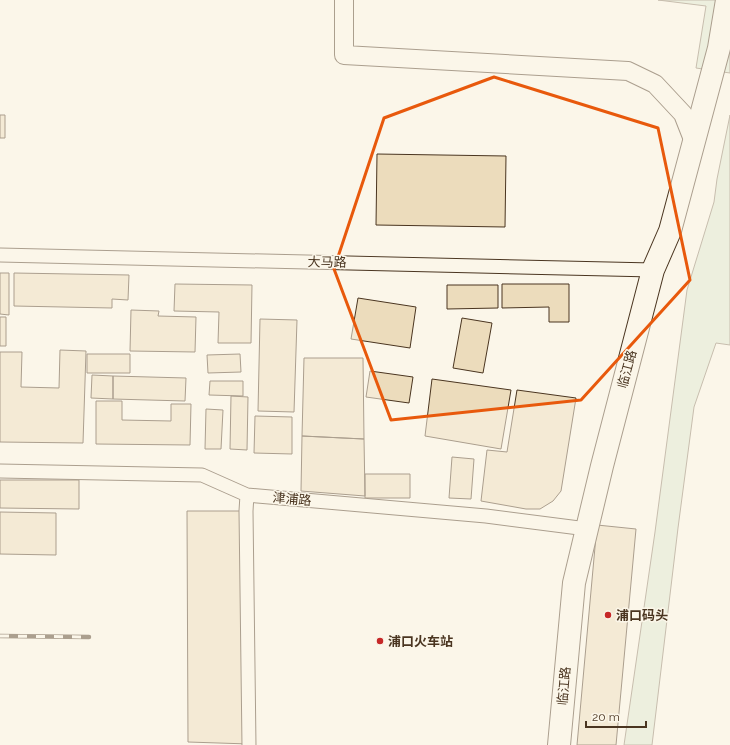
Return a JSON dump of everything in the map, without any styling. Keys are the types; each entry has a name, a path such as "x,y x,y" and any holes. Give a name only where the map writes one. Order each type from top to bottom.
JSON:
{"street":[{"path":"344,0 344,55 628,71 655,84 683,114 694,142"},
{"name":"临江路","path":"559,745 574,584 604,458 653,270 670,230 719,48 727,0"},
{"name":"大马路","path":"0,255 653,270"},
{"name":"津浦路","path":"0,471 202,475 247,495 486,516 587,529"},
{"path":"247,495 249,745"}],"highlighted area":[{"path":"494,77 658,128 690,280 581,400 391,420 334,269 384,118"}],"green space":[{"path":"658,0 730,0 730,73 696,68 706,6"},
{"path":"730,115 730,345 716,343 694,407 652,745 624,745 655,532 687,290 714,202 717,179"}],"building":[{"path":"0,115 5,115 5,138 0,138"},
{"path":"377,154 506,156 505,227 376,225"},
{"path":"0,273 9,273 9,315 0,314"},
{"path":"14,273 129,275 128,300 112,299 112,308 14,306"},
{"path":"175,284 252,285 251,343 218,343 219,312 174,311"},
{"path":"502,284 569,284 569,322 549,322 549,307 502,308"},
{"path":"447,285 498,285 498,308 447,309"},
{"path":"358,298 416,307 410,348 351,339"},
{"path":"131,310 159,311 158,316 196,317 195,352 130,351"},
{"path":"0,317 6,317 6,346 0,346"},
{"path":"462,318 492,323 483,373 453,368"},
{"path":"260,319 297,320 294,412 258,411"},
{"path":"60,350 86,351 83,443 0,442 0,352 22,352 21,387 59,388"},
{"path":"87,354 130,354 130,373 87,373"},
{"path":"240,354 241,372 208,373 207,355"},
{"path":"304,358 363,358 364,439 302,436"},
{"path":"370,371 413,377 409,403 366,397"},
{"path":"92,375 113,376 113,399 91,398"},
{"path":"113,376 186,378 185,401 113,399"},
{"path":"432,379 511,390 501,449 425,436"},
{"path":"210,381 243,381 243,396 209,395"},
{"path":"517,390 576,398 561,491 553,501 540,509 526,509 481,501 487,450 507,452"},
{"path":"231,396 248,397 247,450 230,449"},
{"path":"96,401 122,401 122,420 171,421 171,404 191,404 190,445 96,444"},
{"path":"206,409 223,410 221,449 205,449"},
{"path":"255,416 292,417 292,454 254,453"},
{"path":"302,436 364,439 365,496 301,491"},
{"path":"452,457 474,459 471,499 449,498"},
{"path":"365,474 410,474 410,498 365,498"},
{"path":"0,480 79,480 79,509 0,508"},
{"path":"187,511 246,511 249,744 188,742"},
{"path":"0,512 56,513 56,555 0,554"},
{"name":"浦口码头","path":"597,525 636,529 616,745 577,745"}],"railway":[{"path":"0,636 89,637"}],"place":[{"name":"浦口码头","path":"608,615"},
{"name":"浦口火车站","path":"380,641"}]}
